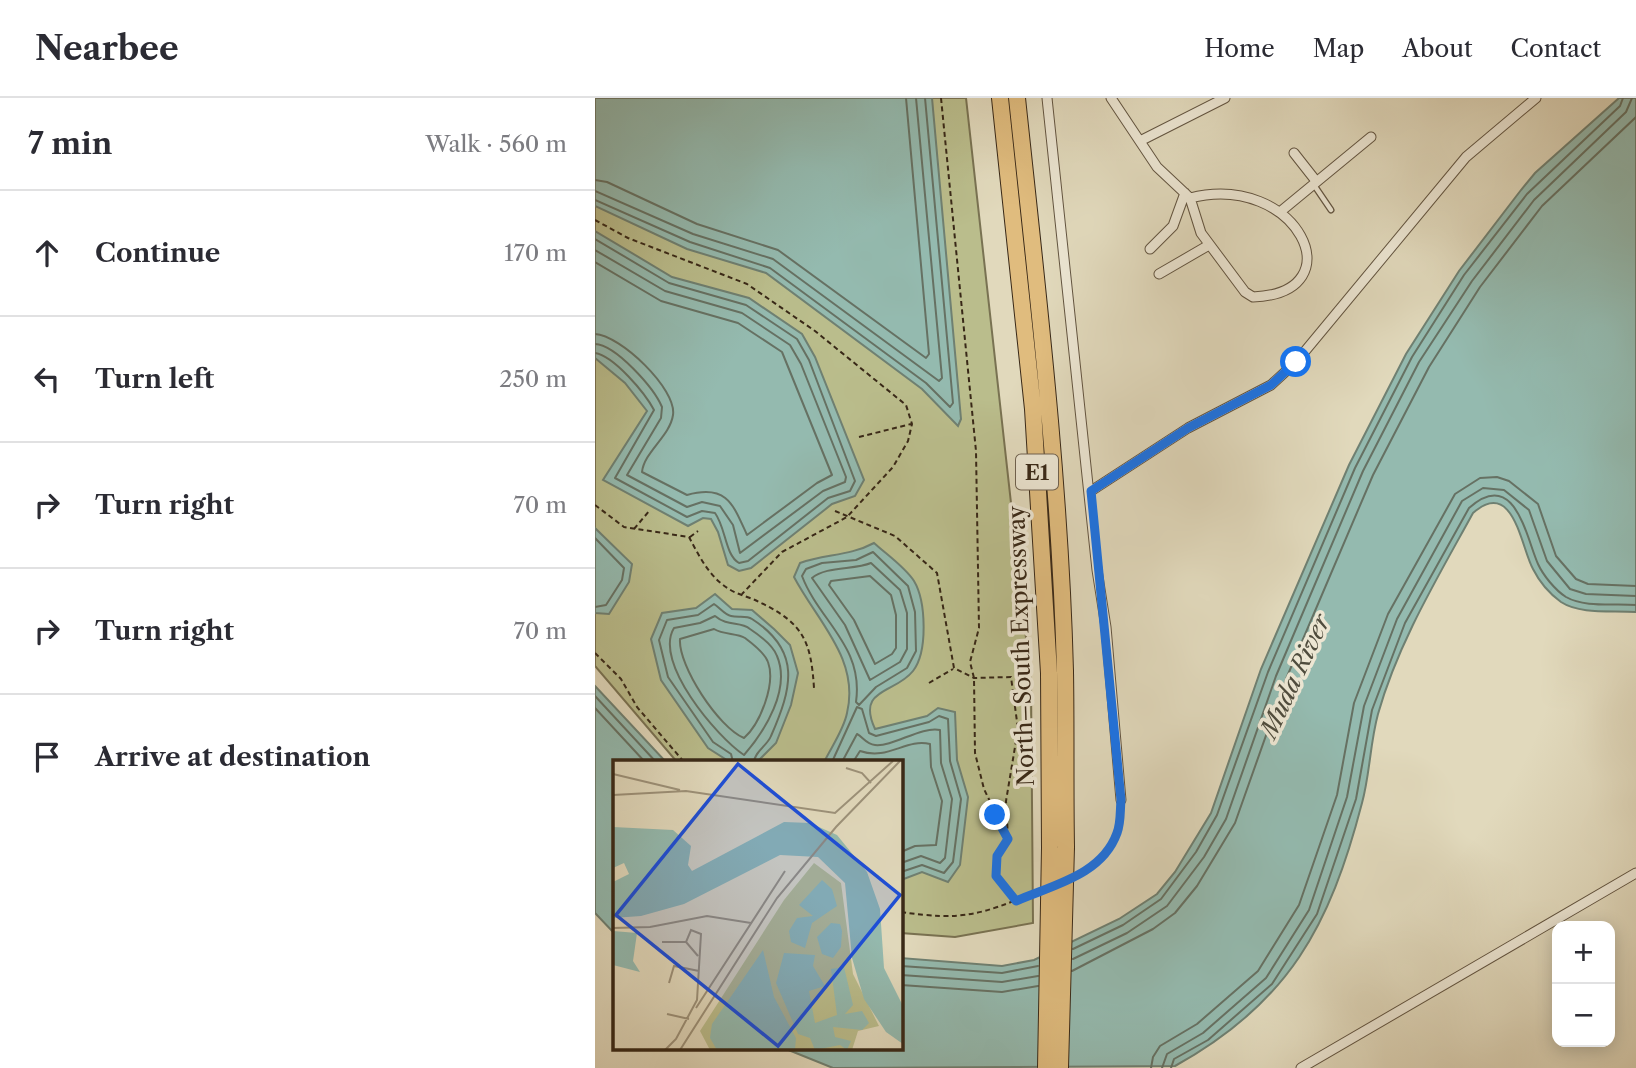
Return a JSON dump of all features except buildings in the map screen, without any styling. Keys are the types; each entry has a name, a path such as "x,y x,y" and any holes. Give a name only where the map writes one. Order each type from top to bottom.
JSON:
{"highway":[{"name":"North–South Expressway","path":"1000,98 1033,409 1058,847 1060,1068"},
{"name":"North–South Expressway","path":"1017,98 1049,411 1065,670 1046,1068"}],"street":[{"path":"1047,98 1091,491 1121,800"},
{"path":"1111,98 1157,167 1188,196 1195,219 1209,244 1249,295 1281,292 1299,278 1308,258 1304,237 1280,212 1236,194 1188,196"},
{"path":"1140,141 1225,98"},
{"path":"1091,491 1188,428 1279,379 1466,157 1536,98"},
{"path":"1280,212 1371,136"},
{"path":"1294,153 1314,182"},
{"path":"1150,249 1173,226 1188,196"},
{"path":"1159,274 1209,244"},
{"path":"1301,1068 1636,873"}],"lane":[{"path":"1314,182 1331,210"}],"path":[{"path":"941,98 976,451 979,628 970,662 974,678 975,753 984,789 1008,839"},
{"path":"595,219 628,237 747,284 815,331 906,405 912,424 908,441 893,467 847,517 782,552 742,594"},
{"path":"859,437 912,424"},
{"path":"595,505 612,520 633,529 689,537 698,531"},
{"path":"633,529 650,510"},
{"path":"835,511 895,536 937,573 954,668"},
{"path":"689,537 713,575 729,590 787,618 802,634 811,653 814,688"},
{"path":"595,653 621,679 637,707 682,760"},
{"path":"954,668 974,678 1011,677 1018,729 1006,801 1008,839 997,856 996,876 1016,901"},
{"path":"929,683 954,668"},
{"path":"1075,876 1087,872 1108,850 1118,832 1121,800"},
{"path":"903,912 955,917 980,915 1040,891"}],"green space":[{"path":"595,98 966,98 1031,683 1033,923 955,937 903,933 903,760 675,760 595,666"}],"water":[{"path":"595,98 932,98 961,419 958,426 922,389 766,273 687,249 595,206"},
{"name":"Muda River","path":"1619,98 1636,98 1636,612 1578,609 1561,602 1535,574 1520,533 1507,509 1498,504 1487,504 1473,513 1420,611 1386,688 1375,725 1365,792 1349,847 1319,924 1276,988 1248,1016 1214,1042 1175,1066 833,1068 791,1051 903,1051 903,958 1002,966 1034,960 1119,919 1157,894 1175,872 1211,813 1261,669 1349,465 1406,354 1459,271 1535,173"},
{"path":"595,231 672,277 749,298 802,334 815,357 864,480 855,496 832,504 751,568 739,571 728,565 711,519 703,518 688,526 603,480 647,411 625,383 595,358"},
{"path":"595,528 632,564 629,582 609,614 595,613"},
{"path":"874,543 914,581 921,601 924,626 921,652 913,671 880,693 870,706 870,716 875,729 927,716 938,708 955,712 957,760 968,797 960,865 948,882 922,872 903,879 903,760 825,760 841,731 847,713 847,675 834,641 794,577 800,563"},
{"path":"715,594 732,609 752,610 790,645 798,673 791,705 776,743 759,760 727,760 708,748 661,680 651,639 662,613 696,608"},
{"path":"595,686 664,760 613,760 613,932 595,913"}],"route":[{"path":"995,815 1008,839 997,856 996,876 1016,901 1087,872 1108,850 1118,832 1121,800 1091,491 1188,428 1271,385 1296,362"}]}
